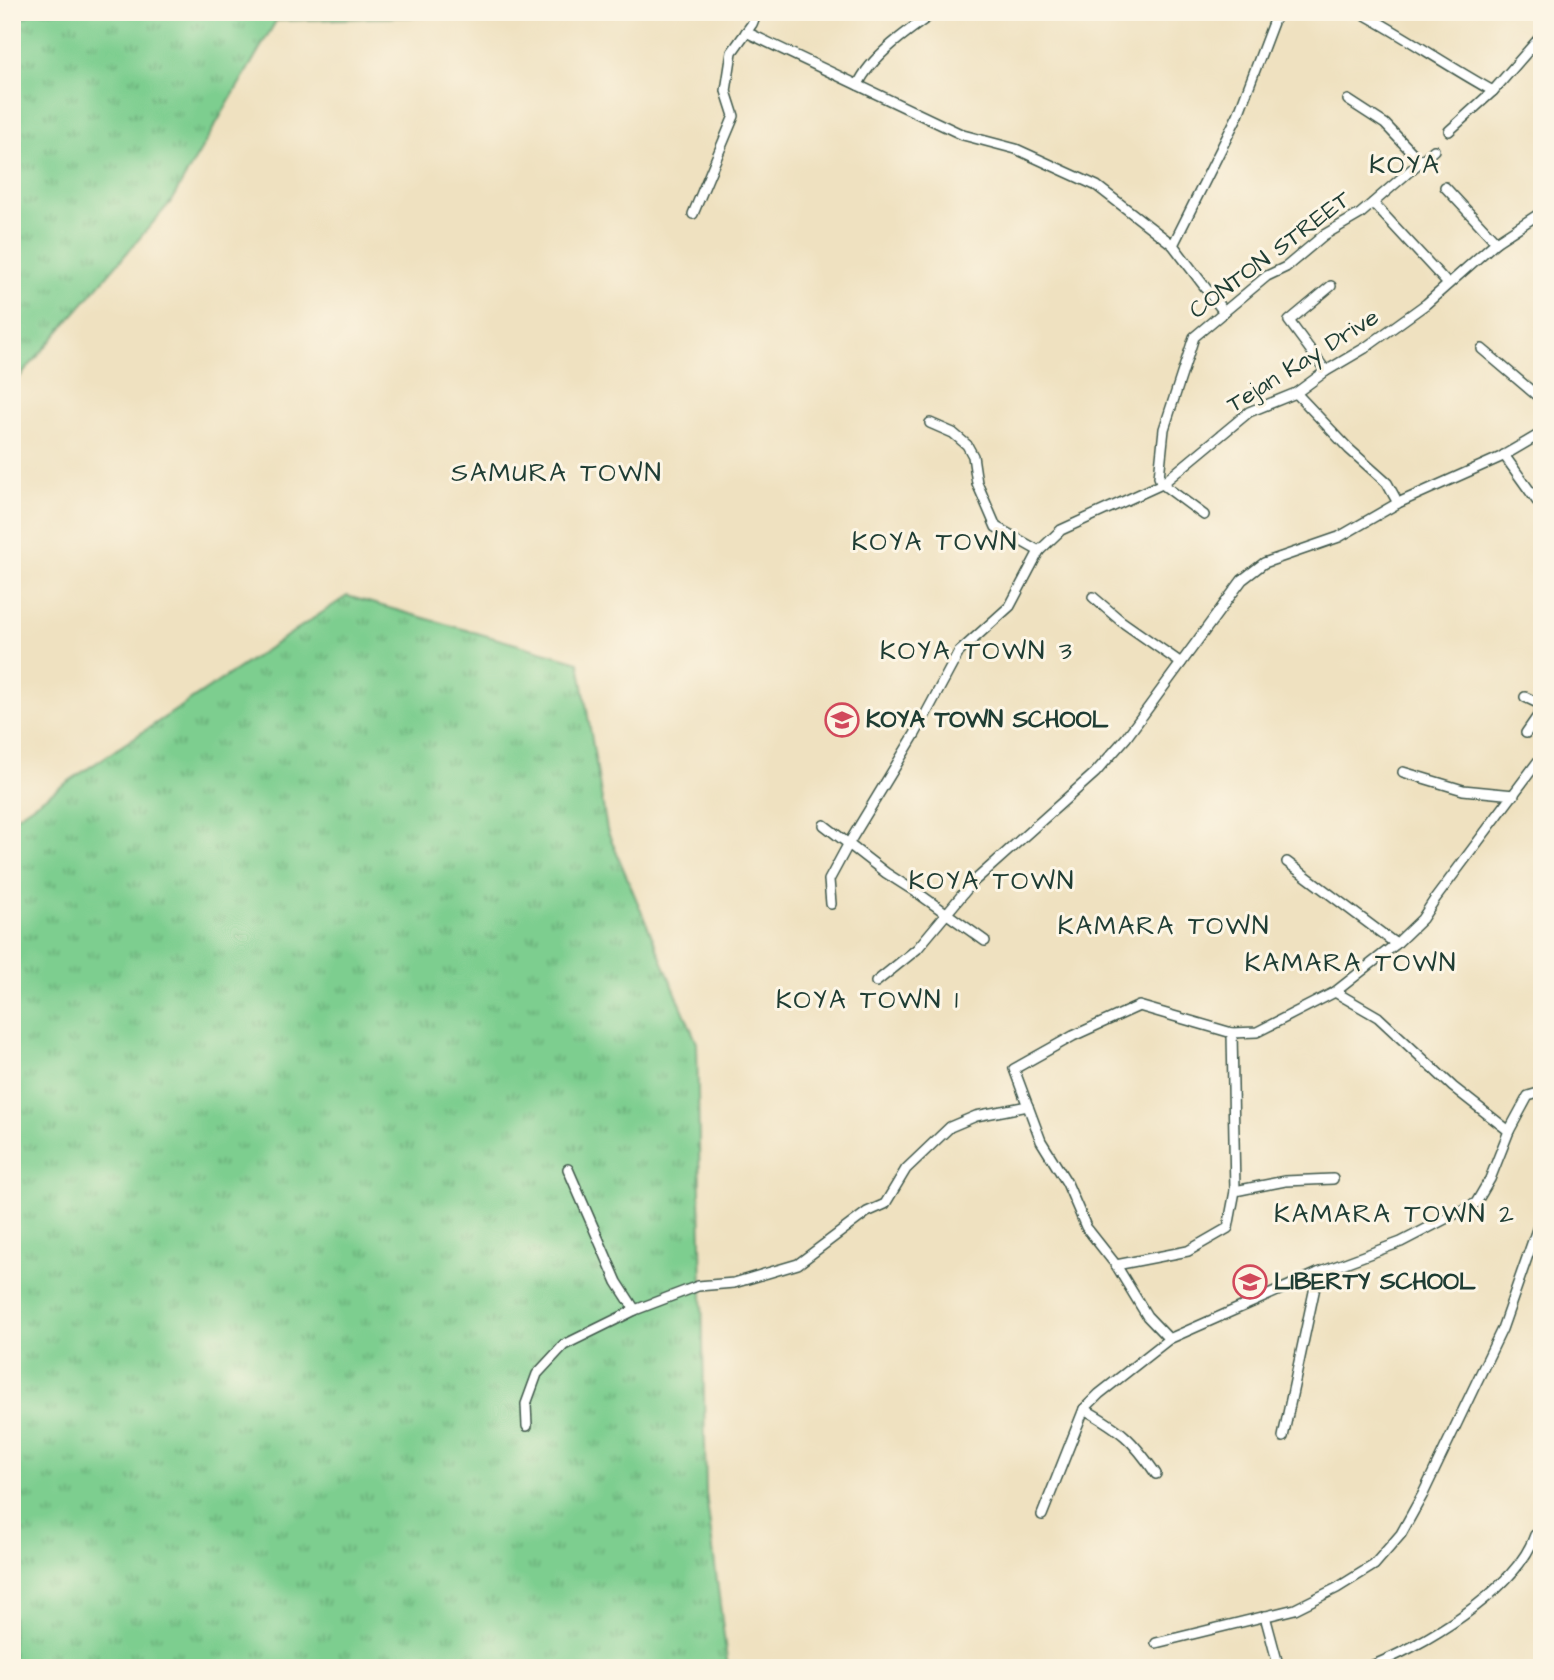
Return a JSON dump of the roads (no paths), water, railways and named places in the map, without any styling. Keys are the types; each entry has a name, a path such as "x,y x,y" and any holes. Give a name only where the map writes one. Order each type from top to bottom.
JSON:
{"street":[{"path":"694,214 734,116 726,91 732,52 757,12"},
{"path":"858,85 875,60 935,12"},
{"path":"1173,245 1238,115 1277,12"},
{"path":"1360,12 1493,91"},
{"path":"746,32 962,135 1016,149 1097,186 1173,245 1224,312"},
{"path":"1449,131 1493,91 1542,35"},
{"path":"1348,100 1385,124 1421,162"},
{"name":"CONTON STREET","path":"1162,484 1159,477 1164,429 1194,337 1267,276 1286,267 1324,236 1360,214 1434,150"},
{"path":"1445,187 1496,242"},
{"path":"1373,202 1448,284"},
{"name":"Tejan Kay Drive","path":"831,904 829,880 915,734 959,652 1010,606 1039,551 1061,530 1162,484 1249,412 1296,393 1365,348 1426,304 1496,242 1542,212"},
{"path":"1326,371 1289,321 1331,286"},
{"path":"1482,349 1542,400"},
{"path":"1296,393 1349,449 1387,483 1398,503"},
{"path":"930,423 953,432 967,445 977,483 996,527 1039,551"},
{"path":"876,982 917,949 945,912 972,883 1095,773 1126,738 1242,580 1264,563 1339,537 1398,503 1504,455 1542,433"},
{"path":"1504,455 1542,508"},
{"path":"1162,484 1203,515"},
{"path":"1093,597 1121,621 1181,663"},
{"path":"1525,697 1542,705"},
{"path":"1526,733 1542,710"},
{"path":"1169,1339 1147,1315 1116,1265 1086,1227 1067,1183 1041,1140 1014,1069 1073,1036 1139,1006 1232,1033 1257,1032 1335,992 1396,944 1422,919 1542,756"},
{"path":"1403,772 1463,790 1514,795"},
{"path":"824,825 886,873 985,941"},
{"path":"1287,862 1396,944"},
{"path":"1335,992 1378,1017 1453,1087 1509,1131"},
{"path":"1116,1265 1188,1251 1228,1228 1235,1191 1232,1033"},
{"path":"1042,1515 1084,1409 1099,1394 1169,1339 1318,1273 1401,1242 1476,1203 1490,1179 1509,1131 1528,1096 1542,1092"},
{"path":"527,1426 526,1404 537,1374 564,1345 635,1310 698,1286 734,1283 797,1264 867,1212 884,1204 906,1169 950,1127 976,1115 1028,1106"},
{"path":"568,1169 617,1282 635,1310"},
{"path":"1235,1191 1285,1181 1334,1179"},
{"path":"1156,1643 1295,1609 1338,1588 1374,1565 1401,1534 1429,1482 1502,1329 1542,1215"},
{"path":"1283,1437 1318,1273"},
{"path":"1084,1409 1112,1425 1135,1444 1156,1474"},
{"path":"1370,1667 1418,1643 1478,1606 1529,1553 1535,1535"},
{"path":"1265,1616 1279,1668"}],"place":[{"name":"KOYA TOWN SCHOOL","path":"842,720"},
{"name":"LIBERTY SCHOOL","path":"1250,1282"}],"district":[{"name":"KOYA","path":"1405,165"},
{"name":"SAMURA TOWN","path":"557,473"},
{"name":"KOYA TOWN","path":"935,542"},
{"name":"KOYA TOWN 3","path":"977,651"},
{"name":"KOYA TOWN","path":"992,881"},
{"name":"KAMARA TOWN","path":"1164,926"},
{"name":"KAMARA TOWN","path":"1351,963"},
{"name":"KOYA TOWN 1","path":"868,1000"},
{"name":"KAMARA TOWN 2","path":"1395,1214"}]}
